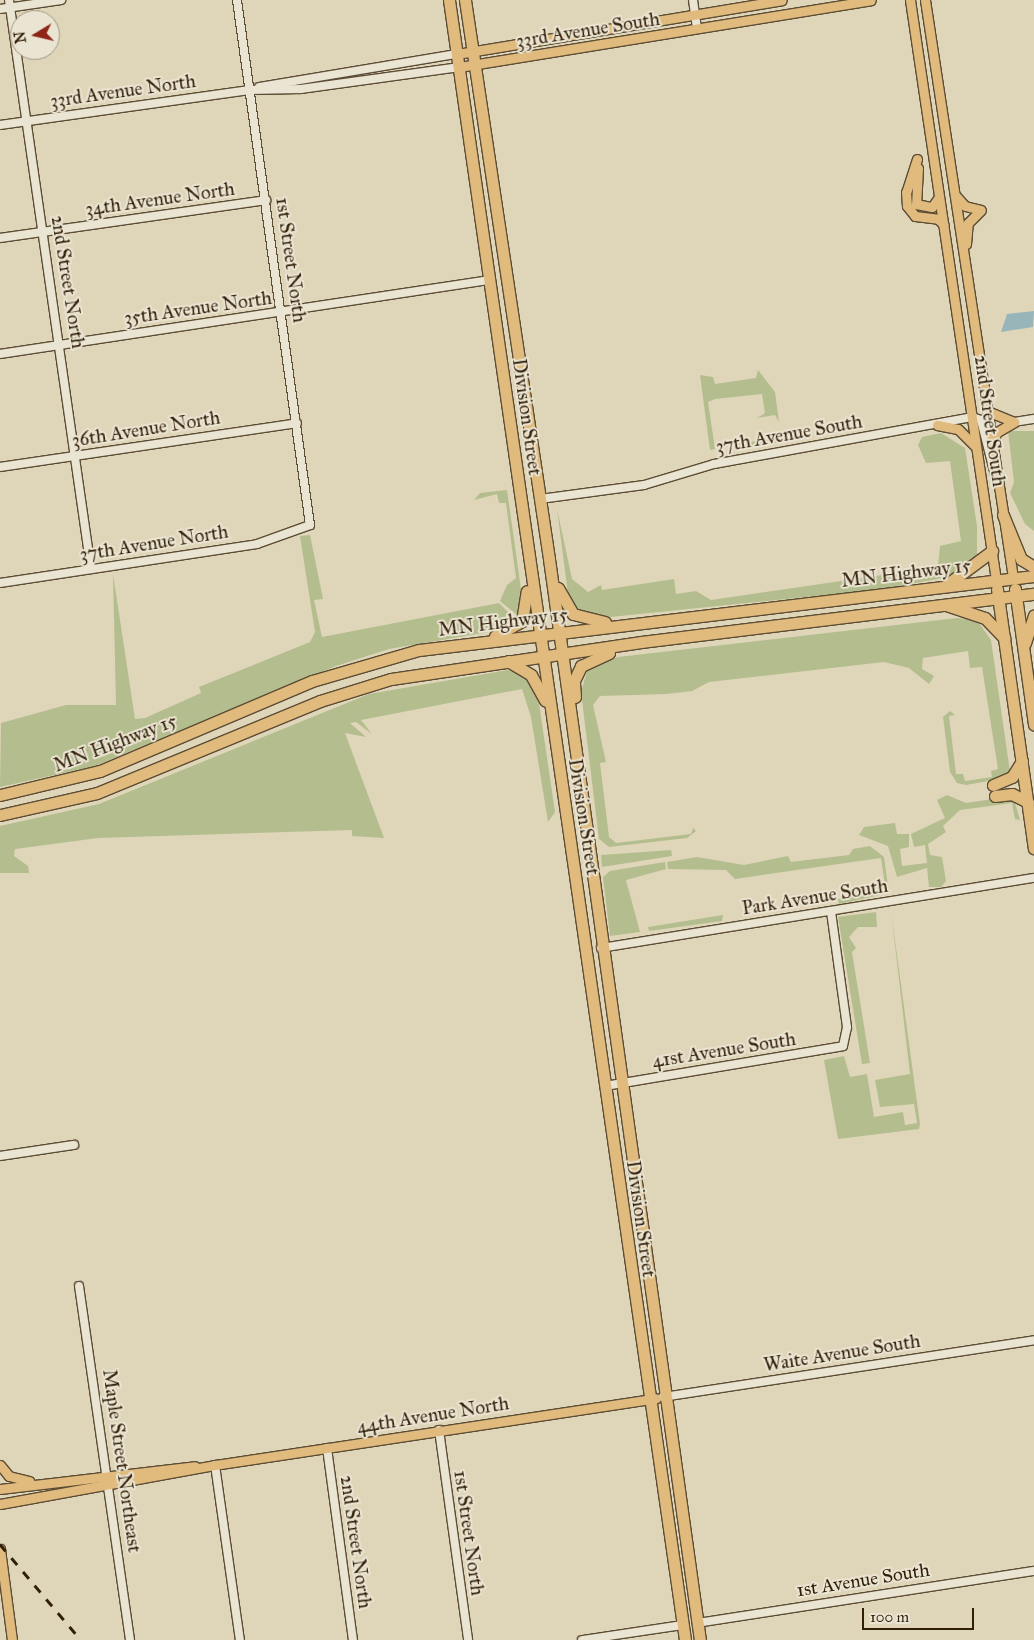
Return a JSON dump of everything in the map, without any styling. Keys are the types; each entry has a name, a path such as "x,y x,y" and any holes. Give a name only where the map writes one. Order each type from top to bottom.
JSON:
{"highway":[{"name":"Division Street","path":"449,0 605,1086 656,1398 700,1640"},
{"name":"Division Street","path":"465,0 578,765 619,1084 685,1640"},
{"path":"1003,515 1021,559 1034,567"},
{"path":"473,644 510,631 525,617 526,537"},
{"path":"944,586 992,551"},
{"path":"549,559 561,598 573,614 622,625"},
{"name":"MN Highway 15","path":"3,794 109,768 339,671 419,650 1034,576"},
{"path":"1013,578 1033,720"},
{"name":"2nd Street South","path":"996,580 1034,848"},
{"name":"MN Highway 15","path":"0,815 97,793 371,684 508,661 641,642 998,596 1034,594"},
{"path":"942,604 985,618 1005,638"},
{"path":"1024,647 1034,615"},
{"path":"578,765 581,740 574,689 577,672 595,656 641,642"},
{"path":"508,661 537,681 550,712"},
{"path":"1022,761 1012,777 994,790 1012,794 1028,802"}],"main road":[{"name":"33rd Avenue South","path":"457,54 782,0"},
{"name":"33rd Avenue South","path":"459,67 871,0"},
{"name":"2nd Street South","path":"910,0 996,580"},
{"name":"2nd Street South","path":"926,0 1013,578"},
{"path":"939,197 932,207 916,204 917,159 906,192 907,206 915,216 938,219 944,225"},
{"path":"954,192 961,202 981,210 968,223 965,261"},
{"path":"987,411 1014,422"},
{"path":"992,443 997,432 1014,422"},
{"path":"937,424 965,433 977,452"},
{"name":"44th Avenue North","path":"0,1504 110,1486 215,1465 656,1398"},
{"path":"0,1465 18,1480 84,1477"},
{"name":"44th Avenue North","path":"0,1490 108,1474 215,1465"},
{"path":"0,1549 12,1640"}],"street":[{"path":"0,9 10,4 61,0"},
{"name":"1st Street North","path":"237,0 282,312 310,525"},
{"path":"693,0 697,29"},
{"name":"2nd Street North","path":"10,4 62,344 74,457 91,569"},
{"name":"33rd Avenue North","path":"250,90 298,77 457,54"},
{"name":"33rd Avenue North","path":"0,125 250,90 310,88 459,67"},
{"name":"34th Avenue North","path":"0,238 266,200"},
{"name":"35th Avenue North","path":"0,354 490,280"},
{"path":"972,417 980,420 998,482"},
{"name":"37th Avenue South","path":"540,499 644,485 714,464 972,417"},
{"path":"1014,422 1034,419"},
{"name":"36th Avenue North","path":"0,468 297,423"},
{"name":"37th Avenue North","path":"0,583 266,542 310,525"},
{"name":"Park Avenue South","path":"601,948 1034,878"},
{"name":"41st Avenue South","path":"605,1086 834,1049 846,1043 831,911"},
{"path":"0,1156 74,1145"},
{"name":"Maple Street Northeast","path":"79,1286 110,1486 130,1640"},
{"name":"Waite Avenue South","path":"656,1398 1034,1340"},
{"name":"1st Street North","path":"439,1430 468,1640"},
{"name":"2nd Street North","path":"327,1448 354,1640"},
{"path":"215,1465 240,1640"},
{"name":"1st Avenue South","path":"697,1623 1034,1570"},
{"path":"582,1640 682,1625"}],"green space":[{"path":"758,370 775,392 779,422 775,415 757,418 765,413 762,394 715,399 708,402 715,449 710,450 700,375 713,377 715,384 756,378"},
{"path":"780,431 780,442 730,449 731,439 737,444 778,438"},
{"path":"1008,431 1034,431 1034,531 1025,524 1010,493 1014,482"},
{"path":"941,433 965,448 977,526 977,557 954,576 883,589 601,618 576,611 568,594 557,509 572,579 588,592 601,585 602,590 674,579 676,594 696,591 711,600 938,567 940,546 961,541 950,461 926,463 918,445 922,437"},
{"path":"507,490 521,589 517,615 500,601 507,585 516,578 506,503 499,503 497,494 474,500 480,493"},
{"path":"310,535 323,599 314,600 322,637 499,603 516,620 500,630 389,649 336,666 95,766 0,787 1,723 66,705 116,705 113,574 135,719 145,718 201,693 199,687 310,642 315,632 300,536"},
{"path":"957,618 977,620 991,640 1010,772 994,780 966,785 957,783 950,772 943,717 950,711 955,715 949,716 956,774 963,774 965,781 992,777 991,771 998,769 982,667 970,668 968,651 923,658 922,669 934,676 929,684 909,668 884,662 709,682 692,691 666,694 600,696 593,705 606,762 600,763 609,837 616,843 691,834 693,828 696,831 687,838 609,847 599,839 581,692 588,668 618,657"},
{"path":"508,670 524,675 539,703 555,812 548,822 531,717 522,689 361,720 372,734 356,722 350,723 366,737 345,733 384,838 352,836 352,830 98,838 15,849 14,856 28,866 29,873 0,873 0,826 99,804 369,694"},
{"path":"947,795 966,803 1013,796 1020,820 1015,819 1012,803 960,810 943,826 946,832 928,844 930,855 942,857 946,881 941,887 929,887 927,868 897,877 888,846 859,835 864,827 895,823 897,834 909,834 909,847 900,849 902,866 927,863 925,845 914,847 911,834 945,818 937,800"},
{"path":"870,846 884,857 889,893 839,904 838,899 886,891 881,858 735,879 726,870 668,869 667,862 697,857 744,865 788,856 791,862 849,855 853,849"},
{"path":"671,850 672,856 602,867 601,855"},
{"path":"665,862 666,869 626,880 640,932 610,936 603,877 610,871"},
{"path":"891,911 920,1124 919,1129 838,1139 824,1060 844,1056 850,1077 867,1074 874,1117 903,1112 905,1125 917,1123 914,1104 880,1107 875,1080 910,1074"},
{"path":"876,912 877,927 858,927 849,937 856,948 852,952 870,1063 862,1064 838,917"},
{"path":"723,915 722,921 649,931 648,927"}],"water":[{"path":"1034,311 1033,327 1001,332 1007,314"}],"railway":[{"path":"0,1544 81,1640"}]}
